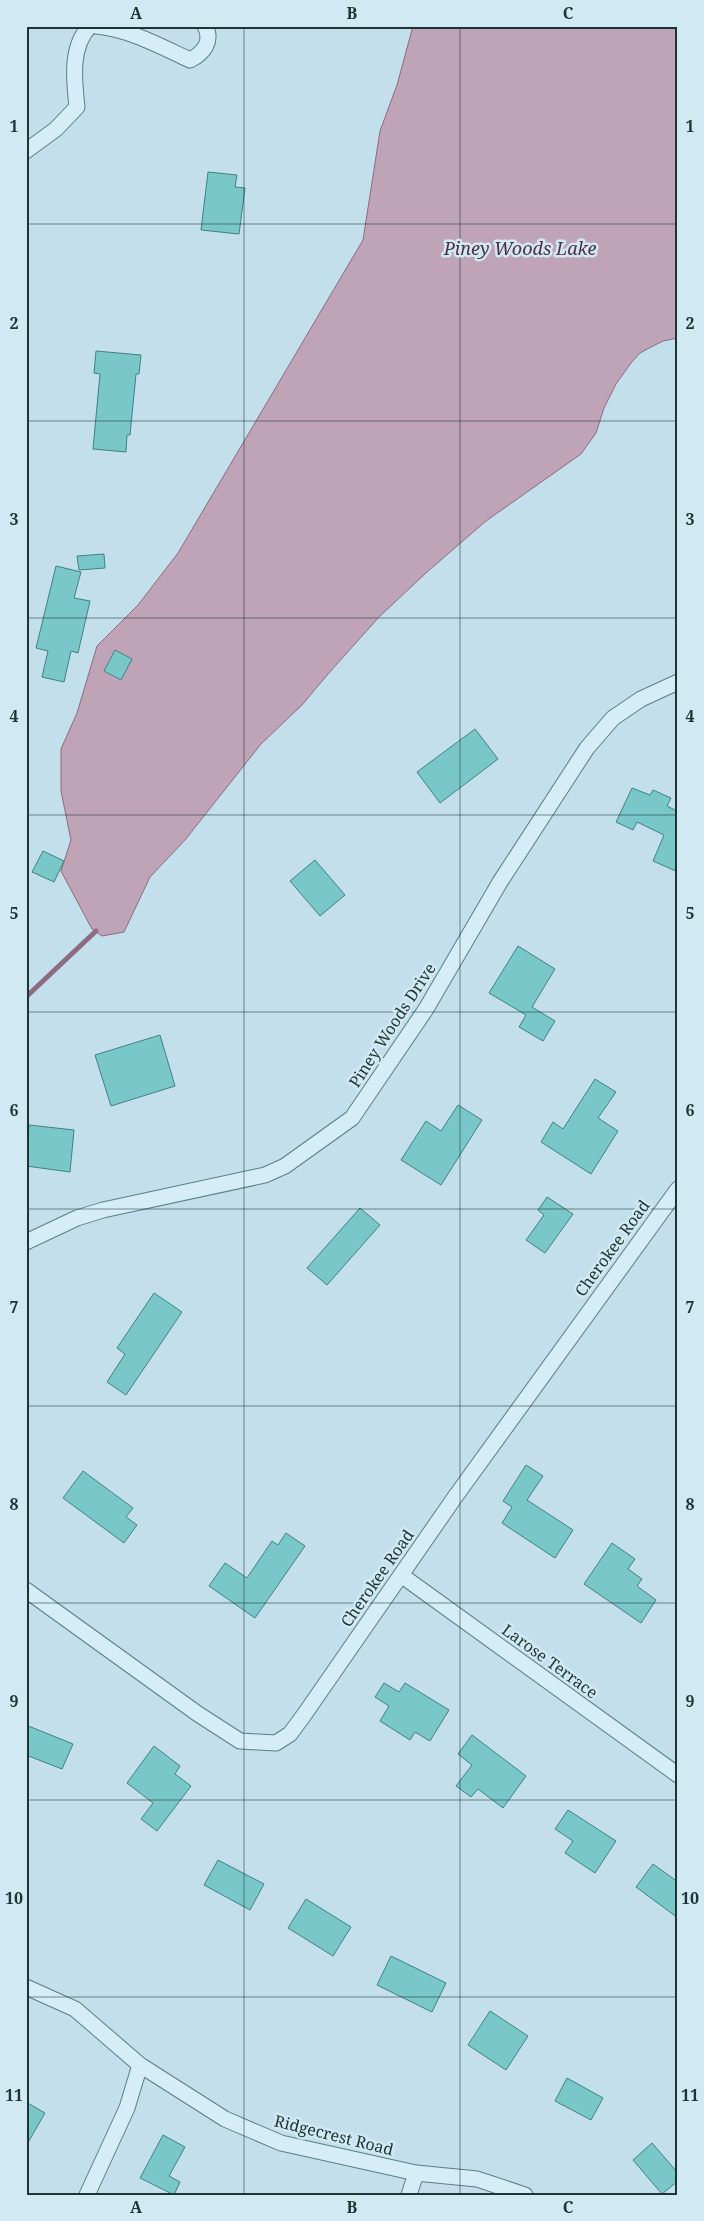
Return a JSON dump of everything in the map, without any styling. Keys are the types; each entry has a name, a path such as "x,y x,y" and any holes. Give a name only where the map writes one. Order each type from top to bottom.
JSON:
{"street":[{"path":"26,151 56,129 77,106 75,87 76,52 83,34 90,26"},
{"path":"96,26 110,27 136,36 190,60 197,57 208,43 210,35 205,26"},
{"name":"Piney Woods Drive","path":"26,1242 77,1218 103,1210 265,1175 285,1166 352,1118 426,1009 500,882 586,748 613,718 641,699 678,682"},
{"name":"Cherokee Road","path":"26,1590 198,1714 240,1741 276,1743 290,1734 460,1489 678,1189"},
{"name":"Larose Terrace","path":"401,1575 678,1775"},
{"name":"Ridgecrest Road","path":"26,1987 75,2009 140,2065 225,2119 281,2143 416,2173 477,2179 525,2195"},
{"path":"87,2195 127,2108 140,2065"},
{"path":"409,2195 416,2173"}],"water":[{"name":"Piney Woods Lake","path":"413,26 678,26 678,338 663,341 651,347 640,353 631,363 616,384 604,408 596,433 581,454 486,521 379,617 302,705 261,744 185,840 150,877 124,932 102,936 92,929 61,871 71,840 61,791 61,749 77,713 97,646 138,605 178,553 363,240 380,131 397,85"}],"building":[{"path":"208,172 237,175 235,187 245,188 239,234 201,230"},
{"path":"96,351 141,355 139,374 136,374 130,435 127,435 126,452 93,449 100,374 94,373"},
{"path":"104,554 105,568 79,570 77,556"},
{"path":"56,566 81,572 74,598 90,601 78,653 71,651 64,682 42,677 48,651 36,648"},
{"path":"115,650 132,659 121,680 104,671"},
{"path":"475,729 498,759 440,803 417,772"},
{"path":"632,788 650,795 653,790 671,798 667,806 675,810 678,805 678,872 653,861 664,835 637,822 633,830 616,822"},
{"path":"43,851 64,861 54,882 32,872"},
{"path":"315,860 345,895 320,916 290,881"},
{"path":"518,946 555,969 532,1007 555,1021 543,1041 519,1027 526,1015 489,993"},
{"path":"160,1035 175,1086 111,1106 95,1055"},
{"path":"595,1079 616,1092 598,1118 618,1131 591,1174 541,1142 553,1122 563,1129"},
{"path":"458,1105 482,1120 441,1185 401,1160 426,1121 441,1131"},
{"path":"29,1125 74,1130 70,1172 26,1166"},
{"path":"547,1197 573,1214 545,1253 526,1240 544,1215 538,1210"},
{"path":"360,1208 380,1225 327,1285 307,1268"},
{"path":"154,1293 182,1312 126,1395 107,1382 125,1354 117,1348"},
{"path":"526,1465 543,1476 527,1500 573,1530 555,1558 502,1523 512,1507 503,1501"},
{"path":"83,1471 133,1508 126,1517 137,1525 124,1543 63,1498"},
{"path":"286,1533 305,1546 255,1618 209,1586 225,1563 247,1578 272,1541 278,1545"},
{"path":"612,1543 635,1559 628,1569 642,1579 637,1586 656,1600 641,1623 584,1584"},
{"path":"384,1683 399,1692 405,1683 449,1710 430,1741 415,1732 410,1740 380,1721 389,1706 375,1697"},
{"path":"26,1725 73,1744 62,1769 26,1755"},
{"path":"472,1735 526,1776 503,1808 478,1789 471,1797 456,1786 472,1765 458,1754"},
{"path":"154,1746 180,1766 175,1774 191,1786 157,1831 141,1819 153,1803 127,1783"},
{"path":"568,1810 616,1841 595,1873 565,1853 573,1841 555,1829"},
{"path":"218,1860 264,1884 250,1910 204,1885"},
{"path":"653,1864 678,1882 678,1918 636,1887"},
{"path":"306,1899 351,1927 333,1956 288,1928"},
{"path":"391,1956 446,1983 432,2012 377,1985"},
{"path":"490,2011 528,2036 506,2070 468,2045"},
{"path":"567,2078 603,2098 591,2120 555,2101"},
{"path":"26,2102 45,2113 26,2146"},
{"path":"163,2135 185,2147 169,2176 180,2182 174,2195 140,2178"},
{"path":"652,2143 678,2173 678,2181 662,2194 633,2160"}],"waterway":[{"path":"26,997 96,931"}]}
